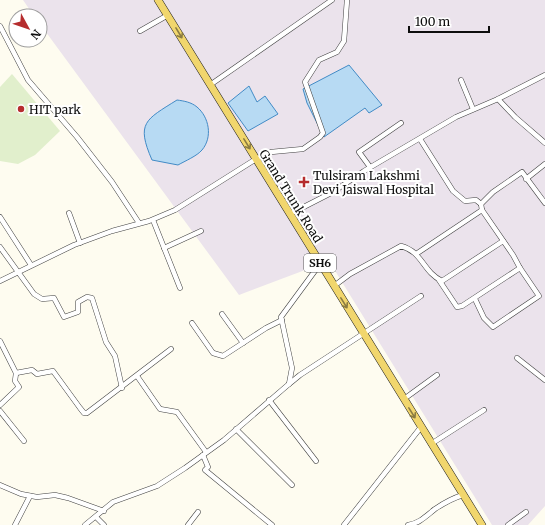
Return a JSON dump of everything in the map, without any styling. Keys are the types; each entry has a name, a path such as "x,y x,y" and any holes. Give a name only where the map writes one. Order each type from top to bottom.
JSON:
{"main road":[{"name":"Grand Trunk Road","path":"158,0 482,525"}],"street":[{"path":"210,85 331,0"},
{"path":"0,281 80,243 152,220 184,205 202,192 256,159 271,152 303,149 320,137 323,132 305,82 319,60 337,52 344,41 347,0"},
{"path":"140,31 168,15"},
{"path":"0,26 28,80 77,137 112,182 140,223"},
{"path":"290,214 333,192 370,167 456,117 498,99 545,75"},
{"path":"461,80 473,110"},
{"path":"498,99 514,117 545,143"},
{"path":"370,167 359,152 401,123"},
{"path":"420,139 453,191 465,201 476,200 481,204 482,210 539,296 493,327 484,318 475,299"},
{"path":"526,179 545,164"},
{"path":"481,204 493,192 522,172 545,203"},
{"path":"416,254 482,210"},
{"path":"69,213 80,243"},
{"path":"0,217 20,251 31,265"},
{"path":"152,220 180,288"},
{"path":"164,248 201,231"},
{"path":"439,280 442,281 503,241"},
{"path":"334,286 350,274 401,246 412,249 433,277 439,280 457,306 462,306 475,299 520,268"},
{"path":"0,247 34,294 42,299 54,298 64,317 78,312 78,302 87,298 92,298 106,342 115,356 122,388"},
{"path":"289,384 292,368 281,317 320,264"},
{"path":"85,525 104,511 113,502 157,486 205,453 306,371 420,296"},
{"path":"222,314 243,343"},
{"path":"192,323 214,353 222,356 266,328 282,320"},
{"path":"0,340 16,373 15,381 19,387 0,405"},
{"path":"16,373 32,370 37,374 54,371 84,413 122,388 170,349"},
{"path":"517,358 545,380"},
{"path":"404,399 437,374"},
{"path":"137,376 160,409 176,412 205,453 208,467 205,470 272,525"},
{"path":"269,400 316,461"},
{"path":"431,444 484,410"},
{"path":"0,411 24,441"},
{"path":"344,525 421,427"},
{"path":"236,428 292,485"},
{"path":"0,485 30,496 37,497 55,495 104,511"},
{"path":"408,525 415,524 453,498 463,495"},
{"path":"15,525 30,496"},
{"path":"188,525 198,512"},
{"path":"508,525 526,512"},
{"path":"96,517 104,525"}],"shaded area":[{"path":"23,0 545,0 545,506 528,525 492,525 329,261 239,295 48,35 48,8 28,8"}],"green space":[{"name":"HIT park","path":"12,74 60,131 35,155 18,164 0,161 0,87"}],"water":[{"path":"349,65 382,105 369,113 365,108 324,137 307,103 303,89"},
{"path":"249,86 257,102 265,96 278,114 248,131 228,103"},
{"path":"177,100 185,101 197,107 204,116 208,127 208,139 202,150 178,165 152,160 147,148 144,130 146,124 151,118"}],"place":[{"name":"HIT park","path":"21,109"},
{"name":"Tulsiram Lakshmi Devi Jaiswal Hospital","path":"304,182"}]}
